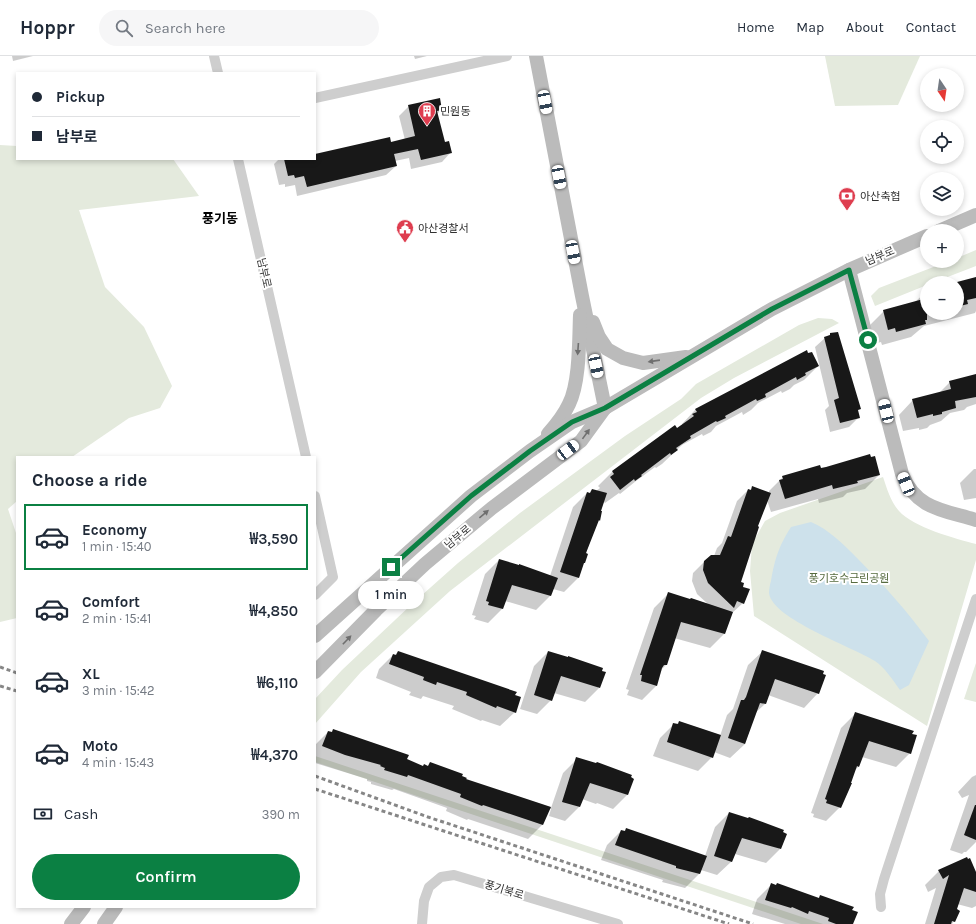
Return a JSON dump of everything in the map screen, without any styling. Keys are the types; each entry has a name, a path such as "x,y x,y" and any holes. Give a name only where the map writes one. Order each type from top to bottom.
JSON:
{"main road":[{"path":"536,56 605,408"},
{"path":"955,224 976,215"},
{"name":"남부로","path":"316,635 471,496 572,422 605,408 772,309 849,270 920,239"},
{"path":"849,270 898,460 906,484 914,495 923,503 934,508 976,520"},
{"path":"582,296 599,337 607,348 623,358 643,363 692,356"},
{"path":"539,445 559,421 570,403 576,376 582,296"},
{"name":"남부로","path":"317,670 376,610 425,564 492,508 581,441 605,408"},
{"path":"71,924 83,908"},
{"path":"104,924 115,908"}],"street":[{"path":"214,56 218,72"},
{"path":"316,98 507,56"},
{"name":"남부로","path":"238,160 306,456"},
{"path":"316,500 334,577 316,594"},
{"path":"880,907 880,894 884,879 976,599"},
{"name":"풍기북로","path":"422,924 424,901 429,887 441,877 454,876 618,924"}],"green space":[{"path":"825,56 920,56 898,105 835,106"},
{"path":"0,145 16,146 16,160 174,160 199,196 79,210 105,287 144,327 172,386 160,408 129,418 73,456 16,456 16,502 8,509 16,533 16,618 0,622"},
{"path":"976,250 976,266 950,276 920,276 920,288 875,306 871,296 879,288 931,268 964,268 964,255"},
{"path":"818,318 832,319 839,323 734,378 701,398 450,591 361,672 316,723 316,698 342,670 458,563 520,513 625,436 681,399 696,384 799,325"},
{"name":"풍기호수근린공원","path":"883,477 894,504 906,517 935,532 976,544 976,560 927,726 754,616 750,571 752,544 765,521 780,513"},
{"path":"976,663 976,702 964,699"},
{"path":"316,756 823,924 801,924 316,762"}],"water":[{"path":"811,522 841,542 876,577 929,641 909,685 900,690 892,678 875,661 815,632 784,613 774,603 769,593 769,588 780,546 791,527"}],"building":[{"path":"440,98 442,110 437,111 445,142 449,141 452,153 421,160 418,149 394,154 397,166 307,187 304,176 295,178 294,175 288,176 284,160 316,160 316,154 390,137 391,142 415,136 408,105"},
{"path":"976,277 976,298 967,300 968,304 964,305 964,280"},
{"path":"920,300 920,320 925,320 926,324 896,332 895,328 888,330 883,310"},
{"path":"838,332 861,409 858,410 860,418 840,423 834,400 839,398 824,337 830,335 830,333"},
{"path":"807,350 808,353 812,352 819,366 805,373 806,375 797,380 796,377 765,394 766,397 757,401 756,399 725,416 726,418 717,422 716,421 690,436 691,438 676,448 678,450 671,455 670,453 641,475 642,476 635,481 634,479 620,490 610,477 614,474 612,471 675,425 677,428 694,416 692,414 697,412 695,409"},
{"path":"976,374 976,397 955,401 956,408 942,412 942,414 933,416 933,414 917,418 912,399 951,389 949,381"},
{"path":"870,454 871,457 875,456 880,475 857,481 858,483 833,489 832,485 785,499 779,480 783,479 782,476 820,465 821,468 826,467"},
{"path":"752,486 771,493 758,526 759,527 741,582 744,583 743,587 750,589 744,604 737,601 734,608 708,583 703,570 704,561 711,555 720,555 728,536 731,537 748,489 751,490"},
{"path":"592,489 607,493 601,511 600,521 599,520 586,553 588,554 579,578 560,572 587,492 590,493"},
{"path":"499,559 519,564 558,578 551,596 512,585 503,609 488,605 489,602 486,601"},
{"path":"668,592 733,612 725,634 681,622 667,665 664,665 662,668 657,686 641,681 642,675 640,675"},
{"path":"762,650 824,671 823,674 826,675 819,694 775,679 766,704 760,703 745,744 728,738 741,700 744,700 746,697"},
{"path":"398,651 517,692 515,695 521,697 516,713 497,706 496,708 466,695 467,692 437,682 436,685 423,680 424,677 389,664 393,654 396,655"},
{"path":"548,651 603,668 602,671 606,672 600,688 561,676 552,701 534,695"},
{"path":"855,712 914,731 912,734 917,735 911,754 869,741 859,767 857,766 852,783 841,808 826,803 827,800 825,799"},
{"path":"679,721 721,735 713,758 667,742 673,723 678,724"},
{"path":"333,729 409,755 407,759 423,766 424,764 428,766 430,762 463,774 462,776 467,778 466,779 551,807 543,825 483,805 482,806 460,797 461,794 408,775 407,777 384,770 385,768 380,766 381,765 345,755 322,746 328,731 332,732"},
{"path":"576,757 596,763 597,762 632,775 631,777 634,779 628,795 590,783 580,807 562,802"},
{"path":"976,805 976,840 964,835"},
{"path":"729,812 748,818 749,817 784,830 783,832 787,834 781,849 742,838 732,862 714,856"},
{"path":"626,828 707,856 700,874 676,868 676,866 615,845 621,830 625,831"},
{"path":"967,857 968,859 970,858 976,872 976,892 964,888 957,909 960,911 955,922 952,921 951,924 934,924 949,875 943,879 938,870"},
{"path":"771,883 776,885 777,883 819,898 820,895 854,907 852,910 858,912 853,924 836,924 828,921 829,918 809,911 808,914 792,907 791,908 765,900"}],"railway":[{"path":"0,667 16,673"},
{"path":"0,686 16,691"},
{"path":"316,776 428,817 753,924"},
{"path":"316,789 729,924"}],"place":[{"name":"민원동","path":"427,126"},
{"name":"아산축협","path":"847,211"},
{"name":"아산경찰서","path":"405,243"}],"district":[{"name":"풍기동","path":"220,218"}],"route":[{"path":"391,567 471,496 530,451 572,422 605,408 772,309 849,270 868,340"}]}
